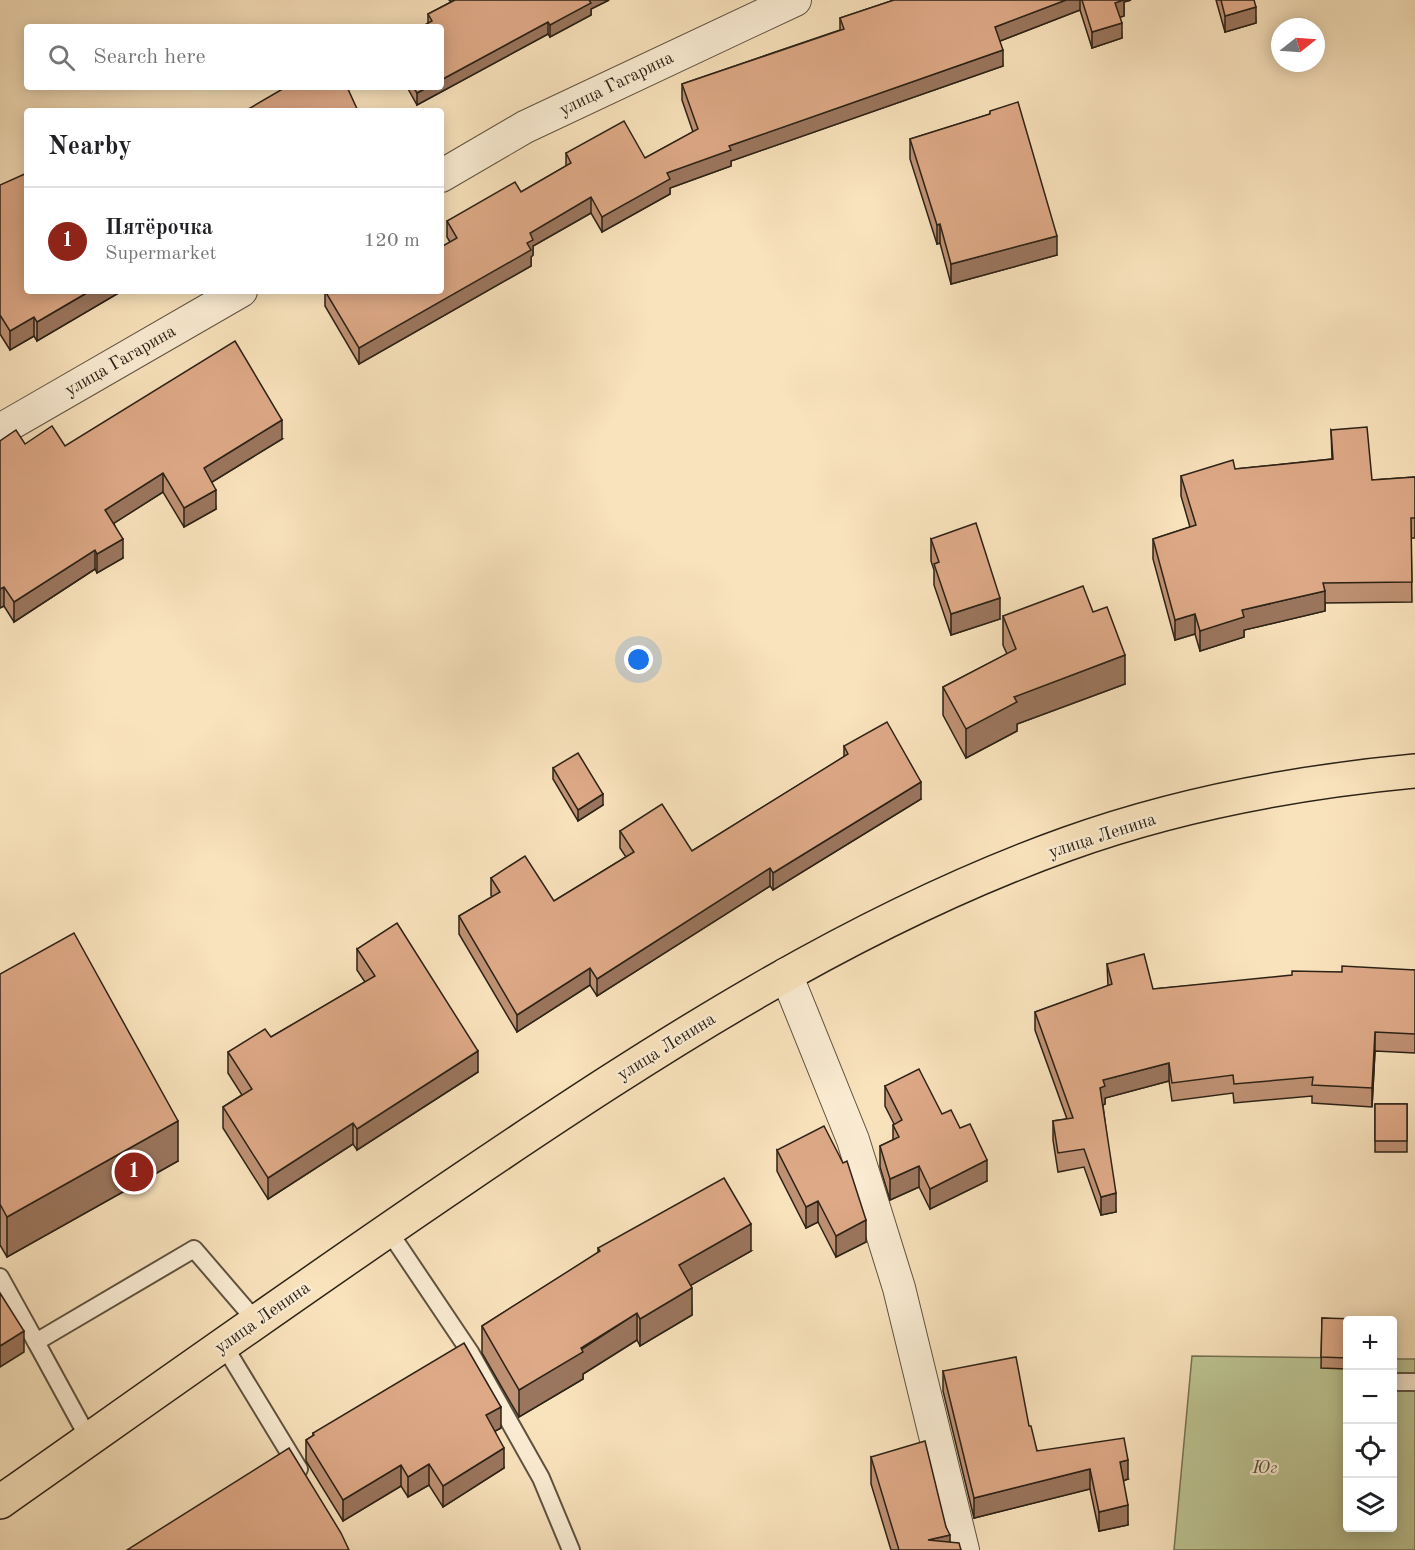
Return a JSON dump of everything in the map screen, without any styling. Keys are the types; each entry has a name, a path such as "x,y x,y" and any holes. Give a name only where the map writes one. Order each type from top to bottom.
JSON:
{"main road":[{"name":"улица Ленина","path":"0,1502 388,1230 655,1051 786,974 903,914 1067,844 1209,802 1347,777 1415,771"}],"street":[{"name":"улица Гагарина","path":"444,174 525,127 795,0"},
{"name":"улица Гагарина","path":"0,430 236,294"},
{"path":"786,974 853,1140 895,1276 963,1550"}],"lane":[{"path":"388,1230 470,1352 541,1478 572,1550"},
{"path":"36,1342 194,1248 256,1321"},
{"path":"0,1277 89,1439"},
{"path":"223,1344 304,1479"},
{"path":"1397,1382 1415,1382"}],"green space":[{"name":"Юг","path":"1192,1356 1343,1358 1343,1532 1397,1532 1397,1359 1415,1359 1415,1550 1174,1550"}],"building":[{"path":"455,0 589,0 591,3 550,25 548,22 444,78 444,24 426,24 432,21 428,14"},
{"path":"894,0 1066,0 995,27 1003,50 729,146 731,150 667,173 670,179 602,217 591,197 530,233 533,240 527,243 531,250 359,348 327,294 444,294 444,245 457,238 447,221 515,182 521,192 571,163 566,153 624,121 645,158 698,129 682,84 844,29 840,18"},
{"path":"1082,0 1124,0 1115,3 1122,23 1092,32"},
{"path":"1221,0 1254,0 1256,7 1225,16"},
{"path":"281,90 348,90 357,108 250,108"},
{"path":"1018,102 1057,236 951,264 940,224 937,225 910,139 990,114 990,111"},
{"path":"24,174 24,294 85,294 37,322 34,317 10,331 0,315 0,185"},
{"path":"235,341 282,420 204,468 216,490 184,508 163,473 105,510 123,539 97,554 95,550 14,602 4,587 0,589 0,441 16,430 25,444 52,426 65,446"},
{"path":"1367,427 1372,480 1415,477 1415,518 1411,518 1412,582 1323,583 1325,591 1242,610 1244,617 1200,631 1195,614 1175,620 1153,539 1196,525 1181,476 1233,460 1235,469 1333,459 1331,430"},
{"path":"976,523 1000,598 951,614 934,564 939,562 931,539"},
{"path":"1083,586 1093,612 1107,607 1125,655 1014,697 1017,702 966,729 943,687 1016,649 1003,616"},
{"path":"887,722 921,782 773,873 770,868 597,979 590,968 517,1015 459,916 500,892 491,878 525,856 554,901 634,852 620,831 662,804 692,851 848,754 844,746"},
{"path":"578,753 603,794 578,810 553,768"},
{"path":"397,923 478,1051 357,1129 353,1123 268,1178 223,1107 252,1089 228,1052 265,1029 271,1037 375,976 357,949"},
{"path":"74,933 178,1121 7,1217 0,1204 0,974"},
{"path":"1144,954 1153,989 1292,975 1292,971 1342,972 1342,966 1415,970 1415,1034 1375,1032 1372,1088 1312,1085 1313,1077 1234,1084 1233,1075 1172,1083 1169,1063 1103,1080 1105,1086 1100,1088 1116,1193 1101,1197 1084,1149 1058,1153 1053,1121 1073,1118 1035,1012 1112,984 1107,964"},
{"path":"919,1069 942,1114 951,1110 960,1128 970,1124 987,1160 930,1189 919,1166 890,1179 880,1146 899,1137 893,1125 902,1120 885,1086"},
{"path":"1375,1104 1407,1104 1407,1141 1375,1141"},
{"path":"824,1126 843,1163 847,1161 866,1220 836,1236 818,1201 806,1207 777,1150"},
{"path":"724,1178 751,1224 679,1265 692,1288 640,1319 637,1313 581,1348 583,1352 519,1390 482,1326 600,1251 598,1248"},
{"path":"0,1293 24,1331 0,1346"},
{"path":"1322,1318 1343,1319 1343,1358 1321,1357"},
{"path":"464,1343 501,1407 486,1415 504,1448 443,1486 429,1464 408,1477 401,1465 343,1500 306,1440 314,1435 313,1433"},
{"path":"1016,1357 1029,1426 1031,1426 1037,1451 1124,1438 1128,1460 1120,1462 1128,1505 1099,1512 1090,1469 974,1498 943,1371"},
{"path":"925,1441 946,1527 950,1535 928,1540 959,1543 961,1550 899,1550 871,1457"},
{"path":"289,1448 349,1550 127,1550"}],"place":[{"name":"Пятёрочка","path":"134,1172"}]}
